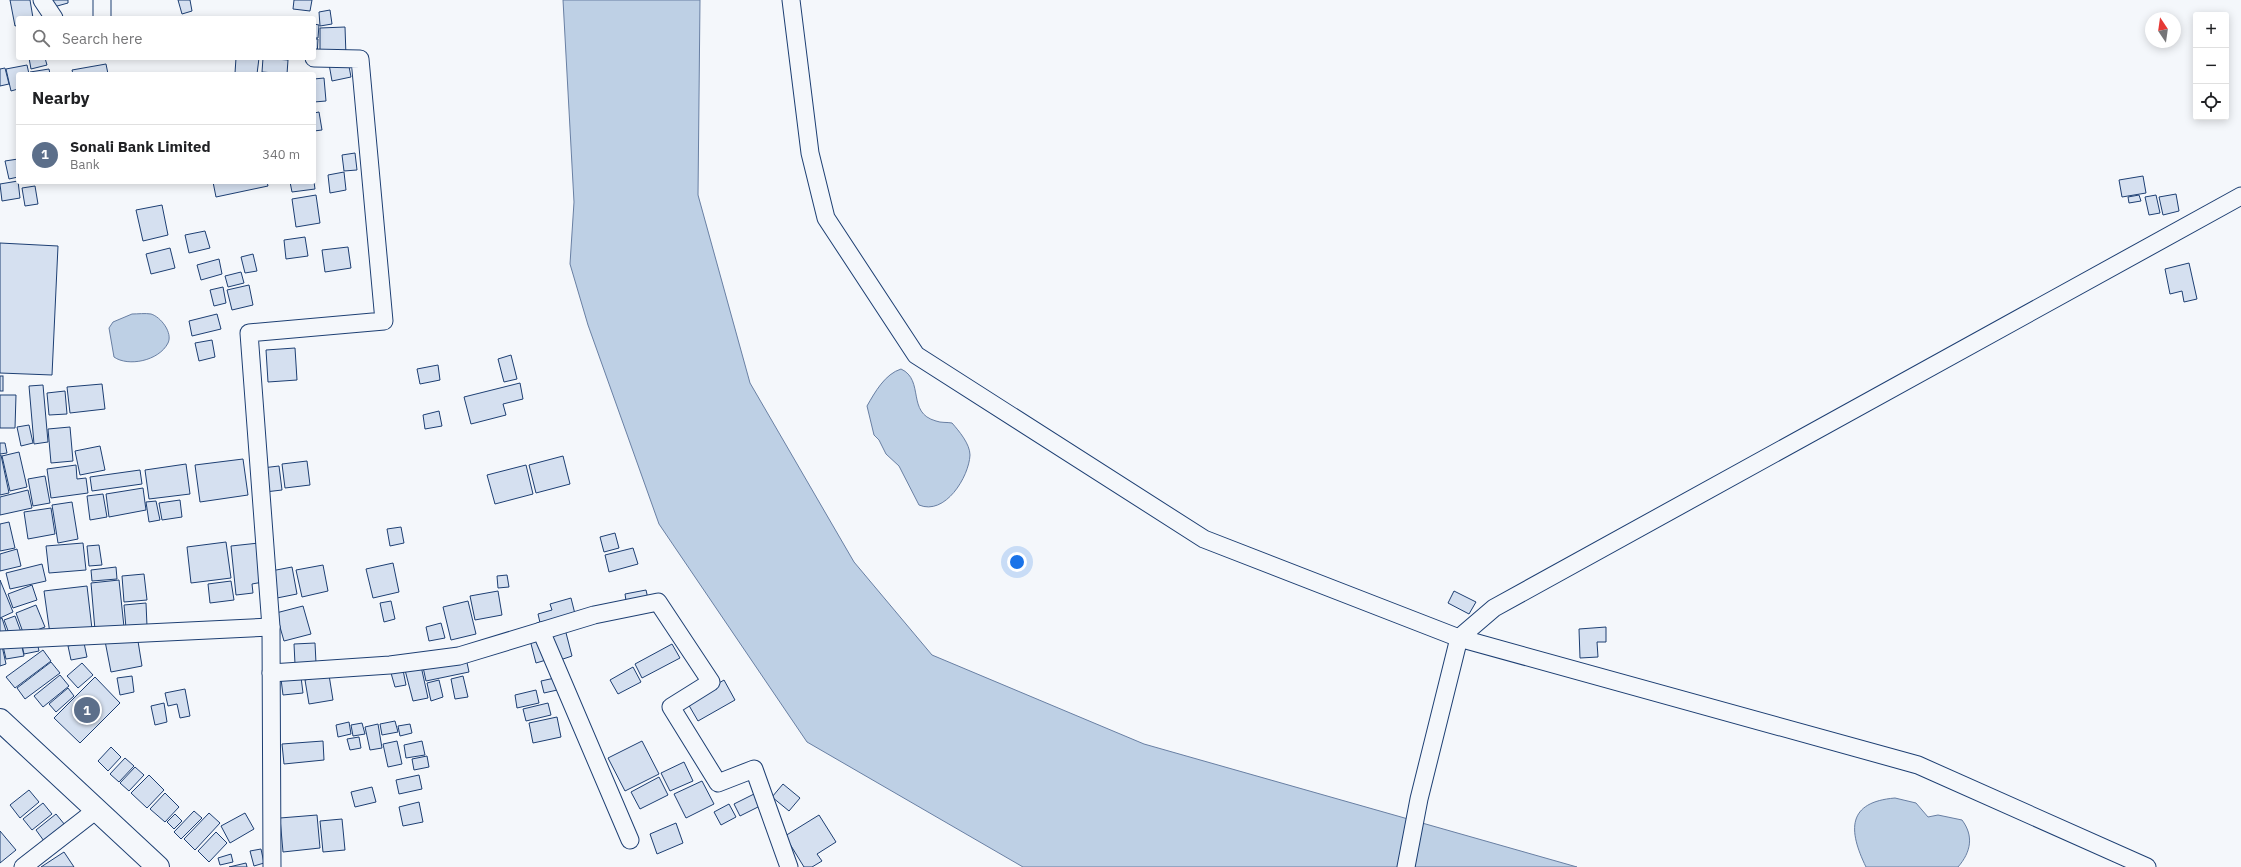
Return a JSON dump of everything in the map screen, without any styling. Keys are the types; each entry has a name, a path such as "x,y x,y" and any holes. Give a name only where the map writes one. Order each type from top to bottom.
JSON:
{"highway":[{"path":"0,720 95,811 158,867"}],"street":[{"path":"42,0 53,16"},
{"path":"102,0 102,16"},
{"path":"791,0 810,153 826,218 916,355 1204,539 1459,638 1918,765 2147,867"},
{"path":"272,867 271,627 249,333 384,321 360,60 316,58"},
{"path":"1406,867 1419,799 1459,638 1494,608 2241,196"},
{"path":"271,673 390,665 459,656 594,615 658,602 711,682 671,707 718,783 754,769 789,867"},
{"path":"0,640 271,627"},
{"path":"541,631 630,840"},
{"path":"23,867 95,811"}],"water":[{"path":"563,0 700,0 698,195 750,383 854,562 932,655 1144,744 1577,867 1023,867 807,742 659,524 588,325 570,264 574,202"},
{"path":"132,314 151,314 159,318 167,330 169,339 164,349 151,358 135,362 127,362 114,357 109,328 113,322"},
{"path":"901,369 908,374 912,381 921,411 927,417 936,421 952,423 964,438 970,451 969,464 960,483 946,500 938,505 929,507 919,505 899,466 886,454 879,440 874,435 867,406 885,379 895,371"},
{"path":"1895,798 1916,803 1928,817 1938,815 1962,820 1968,832 1969,844 1966,856 1958,867 1866,867 1856,841 1856,820 1860,812 1868,805"}],"building":[{"path":"10,0 30,0 33,16 16,16 15,26"},
{"path":"48,0 68,0 68,3 50,8"},
{"path":"178,0 190,0 192,11 182,14"},
{"path":"294,0 312,0 310,11 293,9"},
{"path":"330,10 332,24 320,26 319,12"},
{"path":"316,24 319,25 318,38 316,38"},
{"path":"345,27 346,56 320,57 320,28"},
{"path":"316,39 318,39 317,56"},
{"path":"29,60 46,60 47,65 31,69"},
{"path":"236,60 259,60 257,72 235,72"},
{"path":"263,60 288,60 287,72 262,72"},
{"path":"348,61 351,77 332,81 329,64"},
{"path":"106,64 108,72 72,72 72,70"},
{"path":"27,65 29,72 16,72 16,90 11,91 6,69"},
{"path":"5,68 9,84 0,86 0,69"},
{"path":"49,69 50,72 30,72"},
{"path":"324,78 326,101 316,102 316,79"},
{"path":"319,112 322,130 316,131 316,113"},
{"path":"355,153 357,170 344,171 342,155"},
{"path":"16,159 16,177 9,179 5,161"},
{"path":"344,172 346,190 330,193 328,175"},
{"path":"2143,176 2146,193 2122,197 2119,180"},
{"path":"16,181 16,184 18,184 20,198 2,201 0,184"},
{"path":"213,184 268,184 268,186 216,197"},
{"path":"290,184 314,184 315,189 292,192"},
{"path":"35,186 38,204 25,206 22,188"},
{"path":"2176,194 2179,211 2163,215 2159,197"},
{"path":"316,195 320,223 296,227 292,199"},
{"path":"2139,195 2141,201 2129,203 2128,197"},
{"path":"2156,195 2160,213 2149,215 2145,197"},
{"path":"162,205 168,235 143,241 136,210"},
{"path":"205,231 210,248 189,253 185,235"},
{"path":"305,237 308,256 286,259 284,240"},
{"path":"0,243 58,246 52,375 0,373"},
{"path":"348,247 351,268 325,272 322,250"},
{"path":"170,248 175,268 151,274 146,254"},
{"path":"253,254 257,271 245,273 241,257"},
{"path":"219,259 222,274 201,280 197,265"},
{"path":"2189,263 2197,299 2184,302 2182,291 2170,294 2165,269"},
{"path":"241,272 244,283 228,287 225,276"},
{"path":"249,285 253,305 232,310 227,290"},
{"path":"223,287 226,303 214,306 210,290"},
{"path":"217,314 221,329 192,336 189,321"},
{"path":"212,340 215,357 199,361 195,343"},
{"path":"295,348 297,380 268,382 266,350"},
{"path":"511,355 517,379 504,382 498,359"},
{"path":"438,365 440,380 420,384 417,369"},
{"path":"0,376 3,376 3,391 0,391"},
{"path":"520,383 523,399 503,404 506,415 471,424 464,397"},
{"path":"102,384 105,409 70,413 67,387"},
{"path":"43,385 48,442 34,444 29,386"},
{"path":"65,391 67,414 49,415 47,393"},
{"path":"0,395 16,395 15,428 0,428"},
{"path":"439,411 442,426 425,429 423,415"},
{"path":"29,425 33,443 21,446 17,427"},
{"path":"70,427 73,461 51,463 48,429"},
{"path":"0,443 5,443 7,453 0,454"},
{"path":"100,446 105,470 80,475 75,451"},
{"path":"19,452 27,487 10,491 2,456"},
{"path":"0,455 9,493 0,495"},
{"path":"563,456 570,484 536,493 529,465"},
{"path":"243,459 248,495 200,502 195,465"},
{"path":"307,461 310,485 285,488 282,464"},
{"path":"186,464 190,494 149,499 145,470"},
{"path":"76,465 77,479 86,478 88,493 51,498 47,469"},
{"path":"526,465 533,494 495,504 487,475"},
{"path":"279,466 282,490 265,492 262,468"},
{"path":"140,470 142,484 92,491 90,477"},
{"path":"45,476 50,503 33,506 28,479"},
{"path":"143,488 146,510 109,517 106,494"},
{"path":"28,490 32,508 0,515 0,497"},
{"path":"103,494 107,517 90,520 87,496"},
{"path":"180,500 182,517 162,520 159,503"},
{"path":"156,501 160,520 149,522 146,502"},
{"path":"72,502 78,539 58,543 52,505"},
{"path":"51,508 55,534 28,539 24,512"},
{"path":"9,522 15,548 0,551 0,524"},
{"path":"401,527 404,543 390,546 387,529"},
{"path":"615,533 619,548 604,552 600,537"},
{"path":"226,542 231,578 191,583 187,547"},
{"path":"83,543 86,570 49,573 46,546"},
{"path":"259,543 263,582 252,584 253,593 236,595 231,546"},
{"path":"99,545 102,565 89,566 87,546"},
{"path":"633,548 638,564 609,572 605,555"},
{"path":"17,549 21,566 0,571 0,554"},
{"path":"393,563 399,592 373,598 366,569"},
{"path":"42,564 46,581 10,589 6,573"},
{"path":"323,565 328,591 302,597 296,570"},
{"path":"116,567 117,579 92,581 91,570"},
{"path":"292,567 297,594 277,598 271,571"},
{"path":"144,574 147,600 124,602 122,576"},
{"path":"507,575 509,587 498,588 497,576"},
{"path":"0,580 13,612 0,618"},
{"path":"119,580 124,627 95,630 91,583"},
{"path":"231,581 234,600 210,603 208,584"},
{"path":"32,585 37,600 13,608 8,594"},
{"path":"87,586 92,629 50,634 44,591"},
{"path":"646,590 649,603 627,607 625,594"},
{"path":"498,591 502,615 475,620 470,596"},
{"path":"1454,591 1476,602 1469,614 1448,603"},
{"path":"571,598 576,618 541,627 538,614 552,610 550,604"},
{"path":"391,601 395,619 384,622 380,603"},
{"path":"468,601 476,634 451,640 443,607"},
{"path":"146,603 147,626 126,628 124,605"},
{"path":"36,605 45,627 24,635 16,613"},
{"path":"303,606 311,634 284,641 276,613"},
{"path":"15,616 21,632 10,636 4,620"},
{"path":"2,618 7,634 0,636 0,619"},
{"path":"441,623 445,638 429,641 426,627"},
{"path":"1606,627 1606,642 1597,642 1598,657 1580,658 1579,629"},
{"path":"565,629 572,656 557,661 549,633"},
{"path":"137,635 142,666 111,672 105,641"},
{"path":"546,636 553,658 536,663 530,640"},
{"path":"21,642 24,656 6,659 3,646"},
{"path":"37,642 39,651 24,654 22,645"},
{"path":"84,643 87,657 71,660 68,646"},
{"path":"315,643 316,663 295,664 294,644"},
{"path":"672,644 680,658 642,678 635,664"},
{"path":"0,646 2,646 6,664 0,666"},
{"path":"43,650 51,661 15,688 6,677"},
{"path":"466,658 469,672 426,681 423,667"},
{"path":"51,662 60,673 25,699 17,688"},
{"path":"82,663 93,675 78,688 67,676"},
{"path":"421,666 428,698 413,701 405,670"},
{"path":"633,667 641,682 618,694 610,680"},
{"path":"403,670 406,685 395,687 391,673"},
{"path":"60,675 69,686 43,707 34,696"},
{"path":"329,675 333,700 309,704 305,680"},
{"path":"132,676 134,692 120,695 117,678"},
{"path":"463,676 468,697 455,699 451,679"},
{"path":"564,676 566,688 544,693 541,681"},
{"path":"95,677 120,703 80,743 54,718"},
{"path":"301,677 303,693 283,695 281,679"},
{"path":"439,680 443,697 431,701 427,683"},
{"path":"724,680 735,700 698,721 687,702"},
{"path":"68,688 74,696 56,712 49,704"},
{"path":"185,689 190,716 180,718 177,704 168,706 165,693"},
{"path":"536,690 539,703 517,708 515,695"},
{"path":"164,703 167,722 155,725 151,706"},
{"path":"548,703 551,715 526,721 523,709"},
{"path":"557,717 561,737 533,743 529,723"},
{"path":"395,721 398,732 382,735 380,724"},
{"path":"349,722 351,734 338,737 336,725"},
{"path":"362,723 365,734 353,736 351,725"},
{"path":"378,724 382,748 370,750 365,727"},
{"path":"410,724 412,733 400,736 398,726"},
{"path":"359,737 361,748 350,750 347,739"},
{"path":"323,741 324,760 284,764 282,744"},
{"path":"397,741 402,764 388,767 383,744"},
{"path":"422,741 425,755 406,758 404,745"},
{"path":"642,741 659,774 625,791 608,758"},
{"path":"111,747 121,757 108,771 98,761"},
{"path":"427,756 429,767 414,770 412,759"},
{"path":"125,758 134,766 119,782 110,774"},
{"path":"684,762 693,781 670,791 661,773"},
{"path":"135,767 144,775 129,791 120,783"},
{"path":"149,775 164,790 147,808 131,793"},
{"path":"419,775 422,789 399,794 396,780"},
{"path":"659,777 668,795 640,809 631,792"},
{"path":"702,781 714,804 686,818 674,794"},
{"path":"783,784 800,798 789,811 772,797"},
{"path":"372,787 376,802 355,807 351,792"},
{"path":"29,790 39,802 20,818 10,805"},
{"path":"165,793 179,807 165,822 150,809"},
{"path":"756,793 762,805 740,816 734,804"},
{"path":"419,802 423,822 403,826 399,807"},
{"path":"43,803 52,814 32,830 23,819"},
{"path":"729,804 736,817 721,825 714,812"},
{"path":"194,811 202,818 181,839 174,832"},
{"path":"209,813 220,823 195,850 184,839"},
{"path":"245,813 254,829 230,843 221,826"},
{"path":"56,814 65,825 44,841 36,830"},
{"path":"175,814 182,821 174,829 167,822"},
{"path":"317,815 320,848 283,852 280,818"},
{"path":"819,815 836,842 817,854 822,861 812,867 804,867 785,836"},
{"path":"342,819 345,850 323,852 320,821"},
{"path":"676,823 683,843 657,854 650,834"},
{"path":"0,831 16,850 0,863"},
{"path":"216,832 227,843 209,862 198,851"},
{"path":"261,849 264,863 254,866 250,851"},
{"path":"64,852 74,867 41,867"},
{"path":"231,854 233,862 220,865 218,858"},
{"path":"246,863 247,867 229,867"}],"place":[{"name":"Sonali Bank Limited","path":"87,710"}]}
